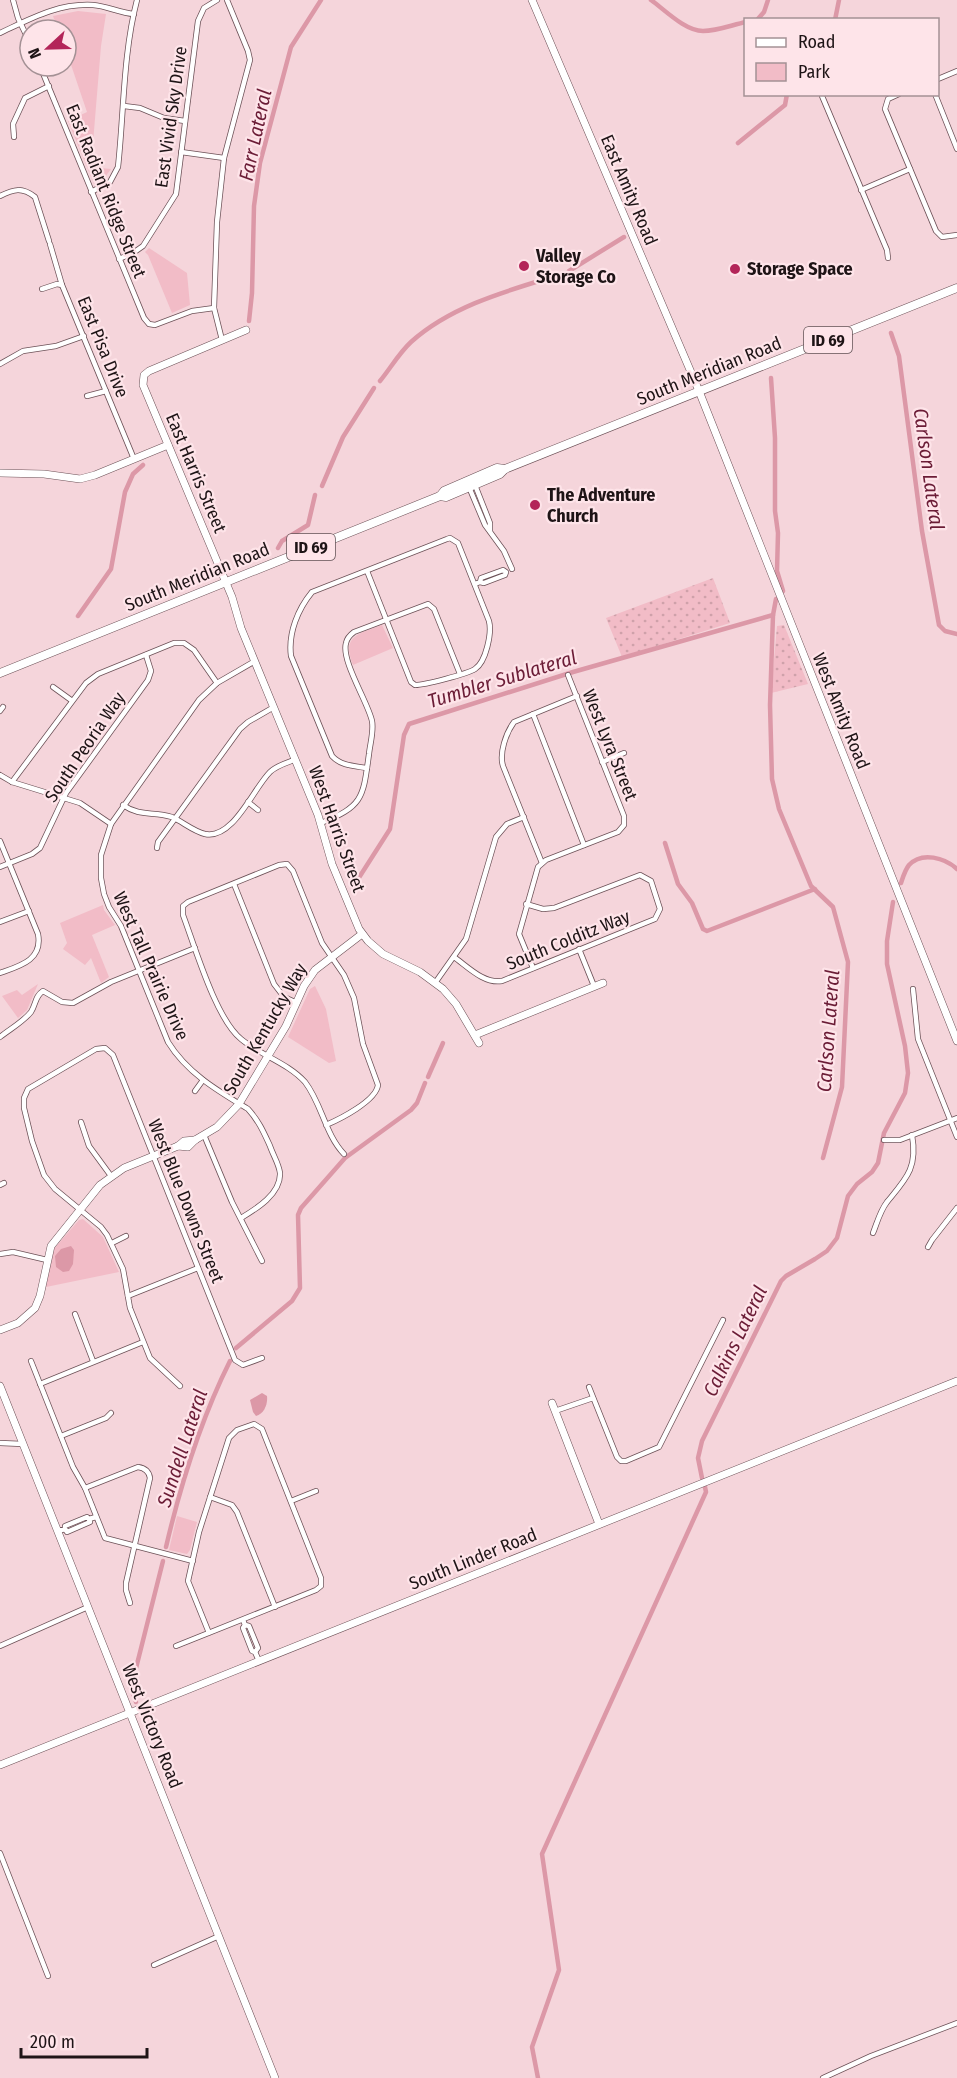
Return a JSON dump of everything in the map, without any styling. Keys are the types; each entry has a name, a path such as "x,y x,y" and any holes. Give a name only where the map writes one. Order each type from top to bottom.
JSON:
{"main road":[{"name":"South Meridian Road","path":"0,673 441,496 444,490 500,474 503,469 957,288"}],"street":[{"path":"14,0 19,18"},
{"path":"91,192 110,182 118,167 137,0"},
{"name":"East Vivid Sky Drive","path":"119,259 141,248 176,194 198,21 204,8 217,0"},
{"path":"227,0 250,60 224,158 217,222 214,308 222,340 246,330"},
{"name":"East Amity Road","path":"532,0 699,391"},
{"path":"32,18 72,2 134,14"},
{"path":"0,33 18,24"},
{"path":"939,79 957,71"},
{"name":"East Radiant Ridge Street","path":"45,78 144,318 149,324 162,323 192,311 214,308"},
{"path":"14,137 13,124 25,98 49,86"},
{"path":"822,96 887,250 888,258"},
{"path":"896,96 886,102 885,109 936,231 942,237 957,235"},
{"path":"935,96 957,149"},
{"path":"124,106 140,108 164,118 185,121"},
{"path":"949,129 957,125"},
{"path":"181,152 224,158"},
{"path":"861,190 910,169"},
{"name":"East Pisa Drive","path":"0,196 13,189 21,189 35,197 62,285 135,459"},
{"path":"42,289 57,284 62,285"},
{"path":"0,364 23,351 56,346 84,336"},
{"name":"East Harris Street","path":"222,340 149,371 144,375 143,385 226,582"},
{"path":"87,396 106,391"},
{"name":"West Amity Road","path":"699,391 957,1041"},
{"path":"0,473 38,474 80,479 168,445"},
{"path":"471,484 490,523 490,531 504,551 509,571"},
{"path":"367,571 411,682 415,685 474,669 480,663 490,627 477,583 455,540 447,539 312,592 291,631 289,644 291,656 332,756 342,764 367,768"},
{"path":"477,583 484,583 505,575 519,567"},
{"name":"West Harris Street","path":"226,582 294,760 321,823 332,864 362,933 383,954 420,972 435,983 456,1004 479,1043"},
{"path":"321,823 344,814 356,804 364,790 372,720 346,655 346,641 354,632 428,604 434,609 460,674"},
{"path":"12,782 71,700 86,683 98,674 174,643 184,644 194,650 217,682"},
{"name":"South Peoria Way","path":"0,867 40,848 64,797 148,680 151,671 146,655"},
{"path":"0,775 12,782 84,805 111,824 199,700 217,682 255,661"},
{"name":"West Lyra Street","path":"568,675 624,816 624,825 618,832 584,845"},
{"path":"53,687 71,700"},
{"path":"542,863 501,761 509,730 514,722 577,696"},
{"path":"157,848 158,842 240,729 274,707"},
{"path":"533,714 584,845 542,863 535,873 519,934 533,968"},
{"path":"602,762 624,753"},
{"path":"123,805 136,813 160,814 202,833 216,834 229,827 270,772 294,760"},
{"path":"248,802 258,810"},
{"path":"435,983 466,939 496,837 507,824 524,818"},
{"name":"West Tall Prairie Drive","path":"111,824 101,855 102,887 109,907 121,926 168,1042 179,1058 203,1080 248,1110 262,1127 279,1169 279,1181 274,1191 261,1205 241,1218"},
{"path":"0,841 38,934 38,950 28,962 0,973"},
{"path":"326,1125 346,1115 373,1096 377,1090 377,1083 363,1044 354,998 344,975 322,943 293,870 286,864 279,865 188,902 183,906 183,915 225,1020 242,1040 293,1072 305,1083 326,1125 336,1144 344,1154"},
{"name":"South Colditz Way","path":"454,957 488,980 495,982 655,919 660,905 651,881 644,875 636,875 554,908 543,909 526,904"},
{"path":"234,884 274,984 284,997 297,1003"},
{"path":"0,922 29,911"},
{"name":"South Kentucky Way","path":"0,1330 26,1318 35,1308 40,1296 51,1246 100,1185 124,1168 178,1146 184,1141 195,1140 218,1127 239,1104 286,1026 309,977 330,957 362,933"},
{"path":"0,1037 27,1016 37,996 43,991 62,1002 73,1003 111,982 195,948"},
{"path":"579,950 594,986"},
{"path":"475,1035 603,983"},
{"path":"913,990 918,1039 957,1137"},
{"name":"West Blue Downs Street","path":"80,1210 55,1189 44,1175 32,1141 24,1108 24,1098 31,1086 96,1049 105,1048 113,1055 235,1360 240,1365 247,1365 262,1359"},
{"path":"195,1091 203,1080"},
{"path":"884,1140 900,1140 957,1118"},
{"path":"81,1122 89,1146 111,1176"},
{"path":"204,1135 262,1261"},
{"path":"873,1233 886,1203 905,1182 912,1166 914,1148 912,1136"},
{"path":"928,1248 957,1208"},
{"path":"80,1210 101,1227 112,1243 125,1276 130,1308 152,1361 180,1386"},
{"path":"112,1243 126,1236"},
{"path":"932,1240 939,1243"},
{"path":"0,1254 13,1252 47,1260"},
{"path":"128,1296 198,1268"},
{"path":"75,1314 93,1361"},
{"path":"589,1388 617,1457 621,1461 659,1447 723,1320"},
{"path":"40,1384 143,1342"},
{"path":"31,1361 73,1467 105,1538 192,1561"},
{"name":"South Linder Road","path":"0,1765 957,1381"},
{"name":"West Victory Road","path":"0,1386 61,1530 88,1607 275,2078"},
{"path":"555,1411 592,1398"},
{"path":"552,1403 599,1524"},
{"path":"61,1436 106,1419 111,1413"},
{"path":"176,1646 275,1607 321,1586 321,1578 291,1501 262,1429 257,1425 252,1424 237,1430 228,1438 192,1561 189,1586 208,1633"},
{"path":"0,1443 23,1444"},
{"path":"84,1488 138,1467 147,1471 150,1478 126,1583 130,1603"},
{"path":"291,1501 316,1491"},
{"path":"210,1497 232,1505 237,1512 275,1607"},
{"path":"61,1530 67,1532 96,1517"},
{"path":"0,1646 88,1607"},
{"path":"243,1620 245,1625 243,1628 252,1651 255,1652 259,1661"},
{"path":"0,1852 48,1976"},
{"path":"154,1965 219,1936"},
{"path":"823,2078 871,2056 957,2023"}],"green space":[{"path":"78,11 106,14 101,46 91,167 111,169 105,177 94,184 68,121 87,112 75,78 78,78 78,18 54,18 53,16"},
{"path":"149,248 187,273 190,305 172,313 145,252"},
{"path":"713,578 730,623 622,657 606,618"},
{"path":"382,625 393,648 353,665 349,647 354,637"},
{"path":"784,625 808,684 771,693 777,626"},
{"path":"103,905 115,925 92,935 109,977 101,983 91,958 85,965 63,949 67,943 60,923"},
{"path":"38,984 27,1010 18,1018 2,996 17,990 22,995"},
{"path":"315,986 326,1009 336,1061 329,1063 288,1037 310,989"},
{"path":"83,1219 103,1237 119,1272 46,1287 53,1250 79,1220"},
{"path":"177,1516 197,1522 187,1554 169,1550"}],"shaded area":[{"path":"71,1246 74,1250 73,1264 69,1271 63,1272 56,1267 55,1256 61,1249"},
{"path":"262,1393 267,1396 266,1405 263,1411 256,1416 250,1400"}],"waterway":[{"name":"Farr Lateral","path":"249,321 254,206 260,163 291,47 321,0"},
{"name":"Farr Lateral","path":"651,0 682,24 696,30 714,30 744,22"},
{"name":"Farr Lateral","path":"759,18 764,12 768,0"},
{"path":"835,18 839,0"},
{"path":"738,143 785,105 787,96"},
{"path":"569,271 624,237"},
{"path":"380,381 411,342 445,318 482,300 562,274"},
{"name":"Carlson Lateral","path":"891,333 899,356 922,531 939,625 945,631 957,634"},
{"name":"Carlson Lateral","path":"771,378 775,438 775,511 778,533 777,571 783,591"},
{"path":"322,486 343,437 374,388"},
{"name":"Farr Lateral","path":"78,616 111,569 125,492 133,474 143,465"},
{"path":"278,548 282,541 308,525 315,495"},
{"name":"Carlson Lateral","path":"776,599 773,615 770,705 772,779 779,809 811,886 833,907 848,962 842,1087 823,1158"},
{"name":"Tumbler Sublateral","path":"353,887 390,829 404,735 409,724 573,672 773,615"},
{"name":"Sundell Lateral","path":"665,843 678,884 692,903 703,929 707,931 815,889"},
{"name":"Calkins Lateral","path":"901,883 909,865 920,858 940,859 957,869"},
{"name":"Calkins Lateral","path":"702,1478 698,1458 702,1441 781,1281 827,1251 837,1238 848,1196 878,1163 884,1133 905,1093 908,1073 905,1046 887,964 887,941 893,902"},
{"name":"Sundell Lateral","path":"428,1077 443,1043"},
{"name":"Sundell Lateral","path":"236,1348 292,1301 300,1288 298,1215 301,1208 345,1158 411,1110 417,1103 425,1083"},
{"name":"Sundell Lateral","path":"166,1547 193,1452 230,1361"},
{"name":"Calkins Lateral","path":"538,2078 532,2047 559,1970 542,1854 706,1492 705,1487"},
{"name":"Sundell Lateral","path":"136,1702 131,1688 163,1561"}],"place":[{"name":"Valley Storage Co","path":"524,266"},
{"name":"Storage Space","path":"735,269"},
{"name":"The Adventure Church","path":"535,505"}]}
